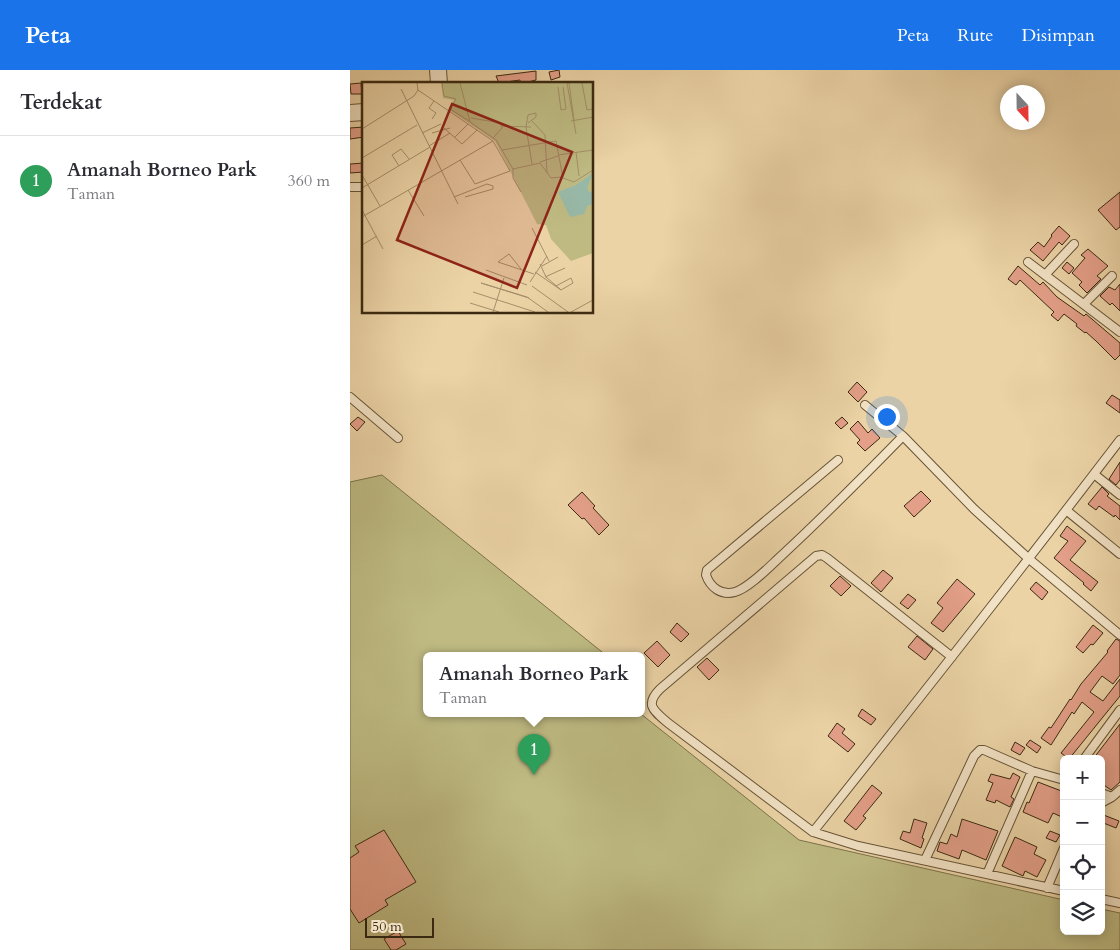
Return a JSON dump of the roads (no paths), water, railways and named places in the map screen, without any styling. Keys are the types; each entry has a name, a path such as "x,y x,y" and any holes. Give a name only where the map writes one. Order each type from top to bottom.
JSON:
{"street":[{"path":"1045,275 1074,244"},
{"path":"1028,262 1120,332"},
{"path":"1084,304 1112,276"},
{"path":"350,397 398,438"},
{"path":"865,405 904,436 974,509 1028,558 1120,635"},
{"path":"838,460 707,570 706,574 712,586 718,591 730,593 749,584 800,538 904,436"},
{"path":"812,832 952,657 1120,440"},
{"path":"1094,474 1120,495"},
{"path":"1066,510 1120,554"},
{"path":"952,657 822,555 816,556 653,696 652,704 658,714 812,832 858,846 1060,890"},
{"path":"1087,755 1120,710"},
{"path":"925,860 977,752 984,750 1032,771 1060,779"},
{"path":"988,874 1032,771"},
{"path":"1105,801 1120,790"},
{"path":"1105,794 1112,797"},
{"path":"1047,888 1060,857"},
{"path":"1105,900 1120,903"}],"place":[{"name":"Amanah Borneo Park","path":"534,775"}]}
